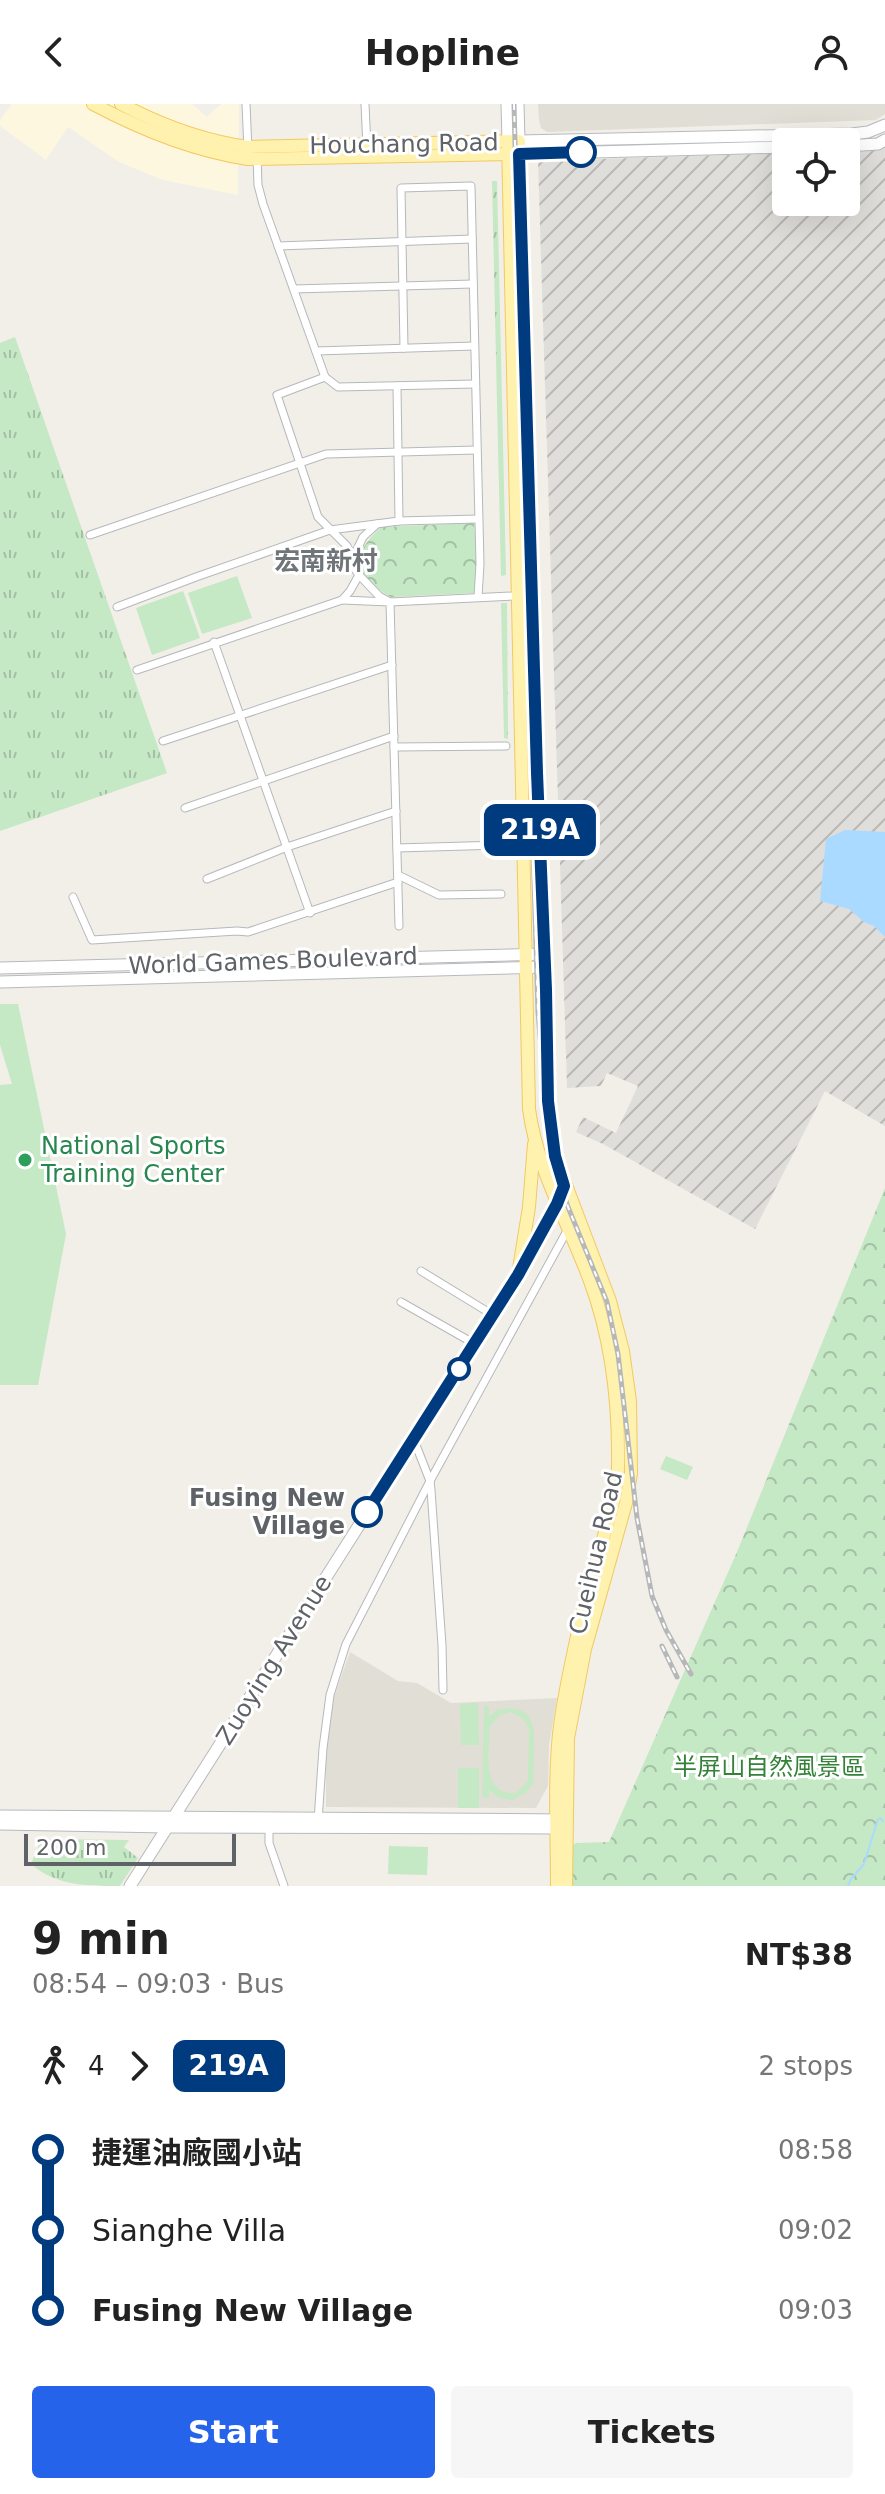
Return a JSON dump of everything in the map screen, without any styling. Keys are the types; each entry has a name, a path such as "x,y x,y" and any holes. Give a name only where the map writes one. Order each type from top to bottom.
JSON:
{"main road":[{"name":"Houchang Road","path":"93,104 189,145 227,156 513,148"},
{"name":"Houchang Road","path":"121,104 180,129 252,153"},
{"path":"513,148 526,595 529,1109 534,1137 529,1207 518,1275"},
{"name":"Cueihua Road","path":"526,595 537,773 548,1101 555,1156 610,1301 623,1351 630,1401 631,1473 626,1503 585,1649 573,1705 557,1886"},
{"name":"Cueihua Road","path":"534,1137 557,1204 599,1307 610,1355 618,1469 613,1502 575,1646 559,1735 566,1886"}],"street":[{"path":"246,104 258,185 325,377 338,387 475,384"},
{"path":"365,104 367,151"},
{"path":"507,104 513,148"},
{"path":"513,148 518,104"},
{"name":"Houchang Road","path":"513,148 829,135 868,132 885,125"},
{"path":"860,145 878,144 885,140"},
{"name":"Houchang Road","path":"513,148 772,147"},
{"path":"404,348 401,188 471,186 480,564 478,597"},
{"path":"278,246 472,239"},
{"path":"294,289 473,284"},
{"path":"316,351 474,346"},
{"path":"325,377 277,395 316,513 347,546 359,575 379,596 390,602"},
{"path":"397,386 399,521"},
{"path":"90,535 326,454 476,450"},
{"path":"117,607 330,530 399,521 478,519"},
{"path":"353,558 363,537 379,523"},
{"path":"342,600 359,575"},
{"path":"137,670 342,600 390,602 526,595"},
{"path":"390,602 399,926"},
{"path":"214,642 310,913"},
{"path":"163,741 392,665"},
{"path":"185,808 394,736"},
{"path":"394,747 506,746"},
{"path":"207,879 287,847 396,811"},
{"path":"397,848 501,845"},
{"path":"73,897 92,940 248,932 310,913 398,878 439,895 501,894"},
{"path":"526,961 545,960"},
{"name":"World Games Boulevard","path":"0,968 526,961"},
{"name":"World Games Boulevard","path":"0,982 526,961"},
{"name":"Zuoying Avenue","path":"130,1886 518,1275 564,1186"},
{"path":"318,1823 323,1748 332,1684 346,1644 430,1481 576,1215"},
{"path":"421,1271 493,1315"},
{"path":"401,1302 475,1344"},
{"path":"414,1440 430,1481 443,1690"},
{"path":"0,1816 171,1823"},
{"path":"269,1823 269,1843 284,1886"},
{"path":"0,1824 562,1824"}],"shaded area":[{"path":"12,104 192,104 207,117 221,104 239,104 238,195 163,180 119,162 68,127 46,160 0,126 0,120"},
{"path":"538,104 885,104 885,114 876,120 547,132 541,128"},
{"path":"885,147 885,1126 825,1091 755,1229 576,1132 583,1117 616,1133 638,1086 607,1073 601,1086 567,1088 538,161 772,153 772,216 860,216 860,151"},
{"path":"350,1652 398,1681 417,1683 451,1703 557,1698 549,1745 548,1786 536,1808 326,1807 326,1754 334,1697"}],"green space":[{"path":"492,181 497,181 506,575 501,576"},
{"path":"15,337 167,773 0,831 0,343"},
{"path":"474,523 477,561 474,593 391,597 362,574 360,557 381,527"},
{"path":"237,576 252,618 202,634 188,593"},
{"path":"183,591 200,638 152,655 136,608"},
{"path":"501,603 507,603 508,739 504,738"},
{"path":"90,696 98,700 97,711 85,717 76,717 72,710 74,706"},
{"name":"National Sports Training Center","path":"0,1004 18,1004 66,1234 38,1385 0,1385 0,1085 12,1084 0,1045"},
{"name":"半屏山自然風景區","path":"885,1188 885,1886 570,1886 568,1846 609,1842 737,1552"},
{"path":"666,1456 693,1467 687,1480 660,1469"},
{"path":"478,1703 479,1745 461,1745 460,1704"},
{"path":"484,1706 489,1707 489,1717 497,1710 520,1710 527,1714 533,1729 532,1785 512,1800 499,1798 489,1790 489,1799 482,1797","holes":["511,1712 523,1719 529,1728 528,1781 516,1793 505,1792 497,1787 489,1770 490,1726 500,1715"]},
{"path":"458,1768 479,1768 479,1808 458,1808"},
{"path":"45,1839 129,1840 124,1847 138,1858 120,1886 61,1881 31,1864"},
{"path":"389,1846 428,1847 427,1875 388,1874"}],"water":[{"path":"845,830 885,832 885,937 849,909 820,901 826,839"}],"waterway":[{"path":"880,1818 883,1821"},
{"path":"848,1886 864,1864 878,1819"}],"railway":[{"path":"514,104 538,1012 550,1152 568,1207 607,1302 618,1354 637,1518 652,1596 666,1630 691,1674"},
{"path":"662,1646 677,1677"}],"bus line":[{"name":"219A","path":"367,1512 518,1275 564,1186 555,1156 548,1101 519,154 581,152"}],"place":[{"name":"National Sports Training Center","path":"25,1160"},
{"name":"Fusing New Village","path":"367,1512"}],"district":[{"name":"宏南新村","path":"326,561"}]}
